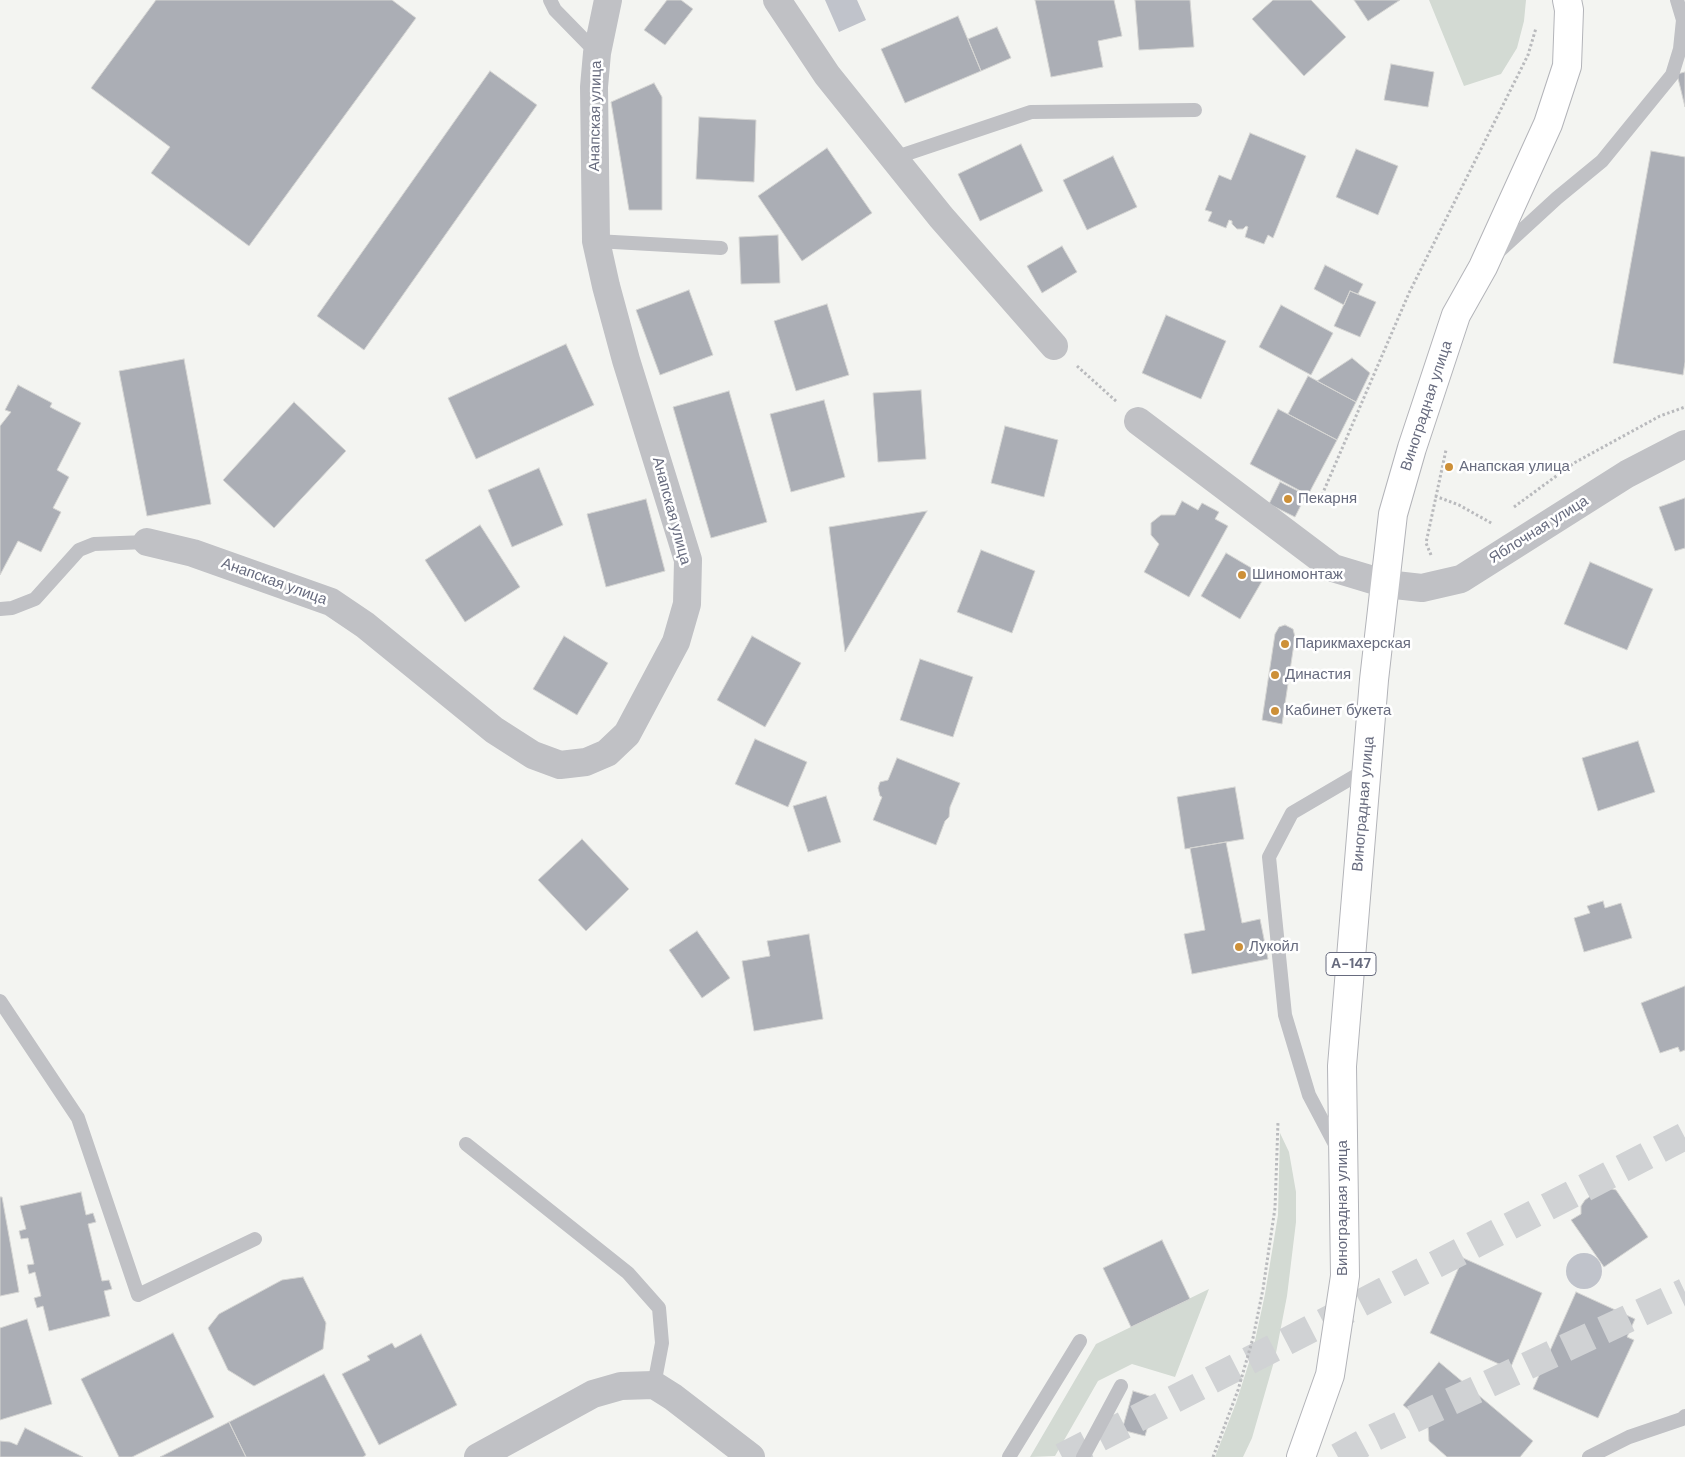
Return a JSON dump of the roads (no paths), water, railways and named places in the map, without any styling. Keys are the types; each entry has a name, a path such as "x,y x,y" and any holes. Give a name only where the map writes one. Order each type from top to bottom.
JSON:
{"main road":[{"name":"Виноградная улица","path":"1301,1457 1330,1375 1345,1276 1342,1066 1374,680 1393,514 1412,448 1456,315 1482,267 1548,124 1567,66 1570,10 1567,0"}],"street":[{"name":"Анапская улица","path":"147,542 193,553 331,602 365,625 494,730 532,755 560,766 586,762 608,753 627,734 676,642 687,604 688,560 626,360 596,241 594,87 597,53 608,0"},
{"path":"777,0 827,75 941,217 1054,346"},
{"path":"1138,421 1333,568 1386,584"},
{"name":"Яблочная улица","path":"1386,584 1422,588 1461,579 1627,474 1685,444"},
{"path":"478,1457 594,1394 622,1386 654,1385 673,1397 751,1457"}],"lane":[{"path":"550,0 555,10 597,53"},
{"path":"1482,267 1602,161 1672,75 1680,48 1683,20 1677,0"},
{"path":"894,158 1031,112 1195,110"},
{"path":"596,241 721,248"},
{"path":"0,609 12,608 35,599 79,550 94,544 147,542"},
{"path":"1343,1160 1308,1095 1285,1015 1269,857 1292,813 1366,769"},
{"path":"0,1001 78,1118 138,1295 255,1240"},
{"path":"466,1144 628,1273 659,1308 662,1343 654,1385"},
{"path":"1009,1457 1080,1341"},
{"path":"1083,1457 1121,1386"},
{"path":"1589,1457 1629,1437 1682,1419 1685,1416"}],"tunnel":[{"path":"1062,1457 1685,1136"},
{"path":"1338,1457 1375,1437 1685,1292"}],"place":[{"name":"Анапская улица","path":"1449,467"},
{"name":"Пекарня","path":"1288,499"},
{"name":"Шиномонтаж","path":"1242,575"},
{"name":"Парикмахерская","path":"1285,644"},
{"name":"Династия","path":"1275,675"},
{"name":"Кабинет букета","path":"1275,711"},
{"name":"Лукойл","path":"1239,947"}]}
